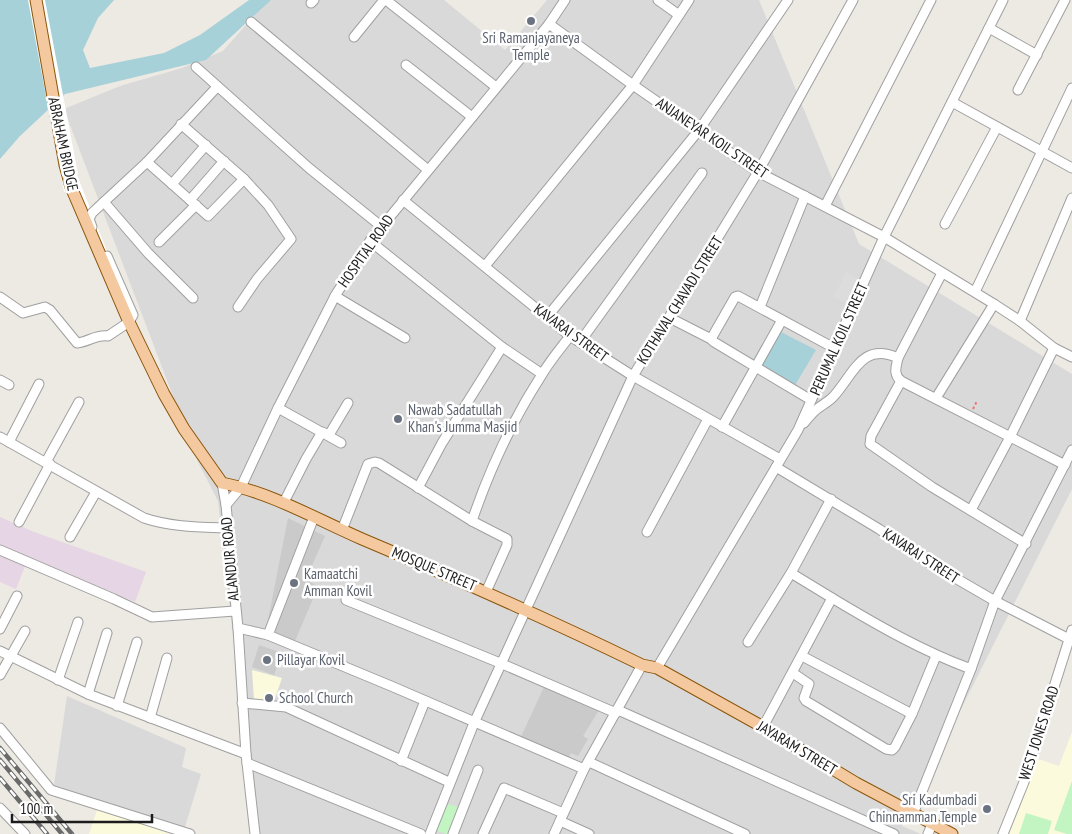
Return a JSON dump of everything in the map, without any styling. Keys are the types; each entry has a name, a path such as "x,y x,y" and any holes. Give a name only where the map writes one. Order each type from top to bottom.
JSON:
{"main road":[{"name":"ABRAHAM BRIDGE","path":"36,0 68,176 76,200 124,309"},
{"name":"ALANDUR ROAD","path":"124,309 164,394 184,428 222,483"},
{"name":"MOSQUE STREET","path":"222,483 241,487 284,502 342,530 526,609 642,665"},
{"name":"JAYARAM STREET","path":"642,665 657,668 763,727 856,783 913,814 930,829 952,834"}],"street":[{"path":"354,37 385,0 496,87"},
{"name":"HOSPITAL ROAD","path":"226,505 241,487 278,408 335,296 370,240 549,24 565,0"},
{"path":"658,0 679,15"},
{"path":"485,266 633,85 689,0"},
{"path":"547,317 699,130 788,0"},
{"name":"KOTHAVAL CHAVADI STREET","path":"430,834 449,782 500,663 633,376 758,172 853,0"},
{"path":"825,206 931,0"},
{"name":"PERUMAL KOIL STREET","path":"657,668 798,430 884,237 1003,0"},
{"path":"1018,90 1065,0"},
{"path":"251,22 428,170"},
{"name":"ANJANEYAR KOIL STREET","path":"549,24 758,172 884,237 994,304 1020,321 1054,348 1072,357"},
{"path":"989,28 1037,55"},
{"path":"406,65 472,117"},
{"path":"196,67 315,174 382,227"},
{"path":"0,298 23,313 44,307 50,310 77,343 100,334 108,336 129,322 133,315 130,306 89,219 92,213 147,162 217,87"},
{"path":"974,292 1072,88"},
{"path":"952,102 1072,168"},
{"path":"181,124 244,178 268,205 291,240 257,279 238,307"},
{"path":"945,224 997,127"},
{"path":"172,184 206,145"},
{"path":"159,242 193,203 224,161"},
{"path":"147,162 208,216 244,178"},
{"path":"580,342 702,173"},
{"path":"760,307 805,196"},
{"path":"1020,321 1072,198"},
{"name":"KAVARAI STREET","path":"403,200 570,336 633,376 722,427 926,561 995,601 1070,634"},
{"path":"104,202 148,253 193,298"},
{"path":"370,240 502,347 542,374"},
{"path":"942,273 898,358 895,371 897,377 901,381 1065,465"},
{"path":"335,296 405,338"},
{"path":"711,339 735,297 742,296 834,348"},
{"path":"936,398 994,304"},
{"path":"670,318 711,339 811,400"},
{"path":"722,427 782,320"},
{"path":"472,521 482,491 526,400 542,374 570,336"},
{"path":"418,488 442,444 502,347"},
{"path":"971,510 1054,348"},
{"path":"798,430 815,411 833,397 845,379 867,356 877,352 887,353 898,358"},
{"path":"0,380 9,385"},
{"path":"901,381 871,436 870,444 924,481 1026,544"},
{"path":"9,442 39,384"},
{"path":"18,522 79,402"},
{"path":"322,432 328,435 348,403"},
{"path":"278,408 341,443"},
{"path":"647,532 708,419"},
{"path":"284,502 322,432"},
{"path":"0,437 144,518 161,524 227,528"},
{"path":"913,814 971,669 995,601 1026,544 1072,450"},
{"path":"342,530 368,464 379,463 472,521 505,537 508,542 486,592"},
{"name":"ALANDUR ROAD","path":"222,483 226,505 238,628 246,758 255,834"},
{"path":"70,537 96,492"},
{"path":"748,642 791,573 831,499"},
{"path":"268,635 314,517"},
{"path":"0,550 152,617 235,611"},
{"path":"791,573 906,641 936,656 971,669"},
{"path":"0,629 17,596"},
{"path":"763,727 832,598"},
{"path":"346,600 617,712 894,834"},
{"path":"58,680 78,622"},
{"path":"238,628 268,635 474,723 586,766 745,834"},
{"path":"0,675 25,631"},
{"path":"88,694 107,632"},
{"name":"WEST JONES ROAD","path":"1003,834 1024,782 1069,653 1070,634"},
{"path":"117,706 137,642"},
{"path":"0,651 88,694 246,758 421,834"},
{"path":"802,656 912,714"},
{"path":"793,673 809,684 804,698 806,701 889,750 895,747 912,714 936,656"},
{"path":"150,718 167,658"},
{"path":"554,834 586,766 642,665"},
{"path":"401,761 425,701"},
{"path":"242,703 286,708 449,782"},
{"path":"0,728 51,790 190,834"},
{"path":"453,834 478,770"},
{"path":"483,834 504,788 562,817 589,834"},
{"path":"0,808 25,834"},
{"path":"396,834 400,824"}],"shaded area":[{"path":"268,0 444,0 505,50 547,0 759,0 859,244 1072,374 1072,489 902,826 921,834 255,834 218,501 198,462 64,109 120,86 182,68 223,51"},
{"path":"846,272 859,279 847,304 834,297"},
{"path":"0,517 34,532 146,572 135,602 0,545"},
{"name":"Kamaatchi Amman Kovil","path":"288,518 325,536 306,579 318,587 295,641 266,630"},
{"path":"0,555 25,566 16,589 0,582"},
{"name":"Pillayar Kovil","path":"259,645 282,653 274,675 252,667"},
{"path":"252,670 282,678 273,704 254,701"},
{"path":"544,687 599,710 583,736 588,739 578,756 571,753 568,759 520,739"},
{"path":"67,696 186,748 182,767 201,774 184,830 54,785"},
{"path":"1072,732 1072,834 1009,834 1035,758 1059,766"},
{"path":"98,807 170,834 89,834"}],"green space":[{"path":"1072,781 1072,834 1067,834 1054,830"},
{"path":"445,803 458,807 447,834 435,830"},
{"path":"1026,813 1052,821 1048,834 1019,834"}],"water":[{"path":"0,0 114,0 98,18 83,50 90,68 164,53 200,35 249,0 271,0 206,60 65,94 20,136 0,159"},
{"path":"779,331 816,350 794,387 760,368"}],"pier":[{"path":"28,0 45,0 77,175 129,307 67,191 64,192"}],"railway":[{"path":"0,748 72,834"},
{"path":"0,760 62,834"},
{"path":"0,778 47,834"}],"place":[{"name":"Sri Ramanjayaneya Temple","path":"531,21"},
{"name":"Nawab Sadatullah Khan's Jumma Masjid","path":"398,419"},
{"name":"Kamaatchi Amman Kovil","path":"294,583"},
{"name":"Pillayar Kovil","path":"267,660"},
{"name":"School Church","path":"269,698"},
{"name":"Sri Kadumbadi Chinnamman Temple","path":"987,809"}]}
